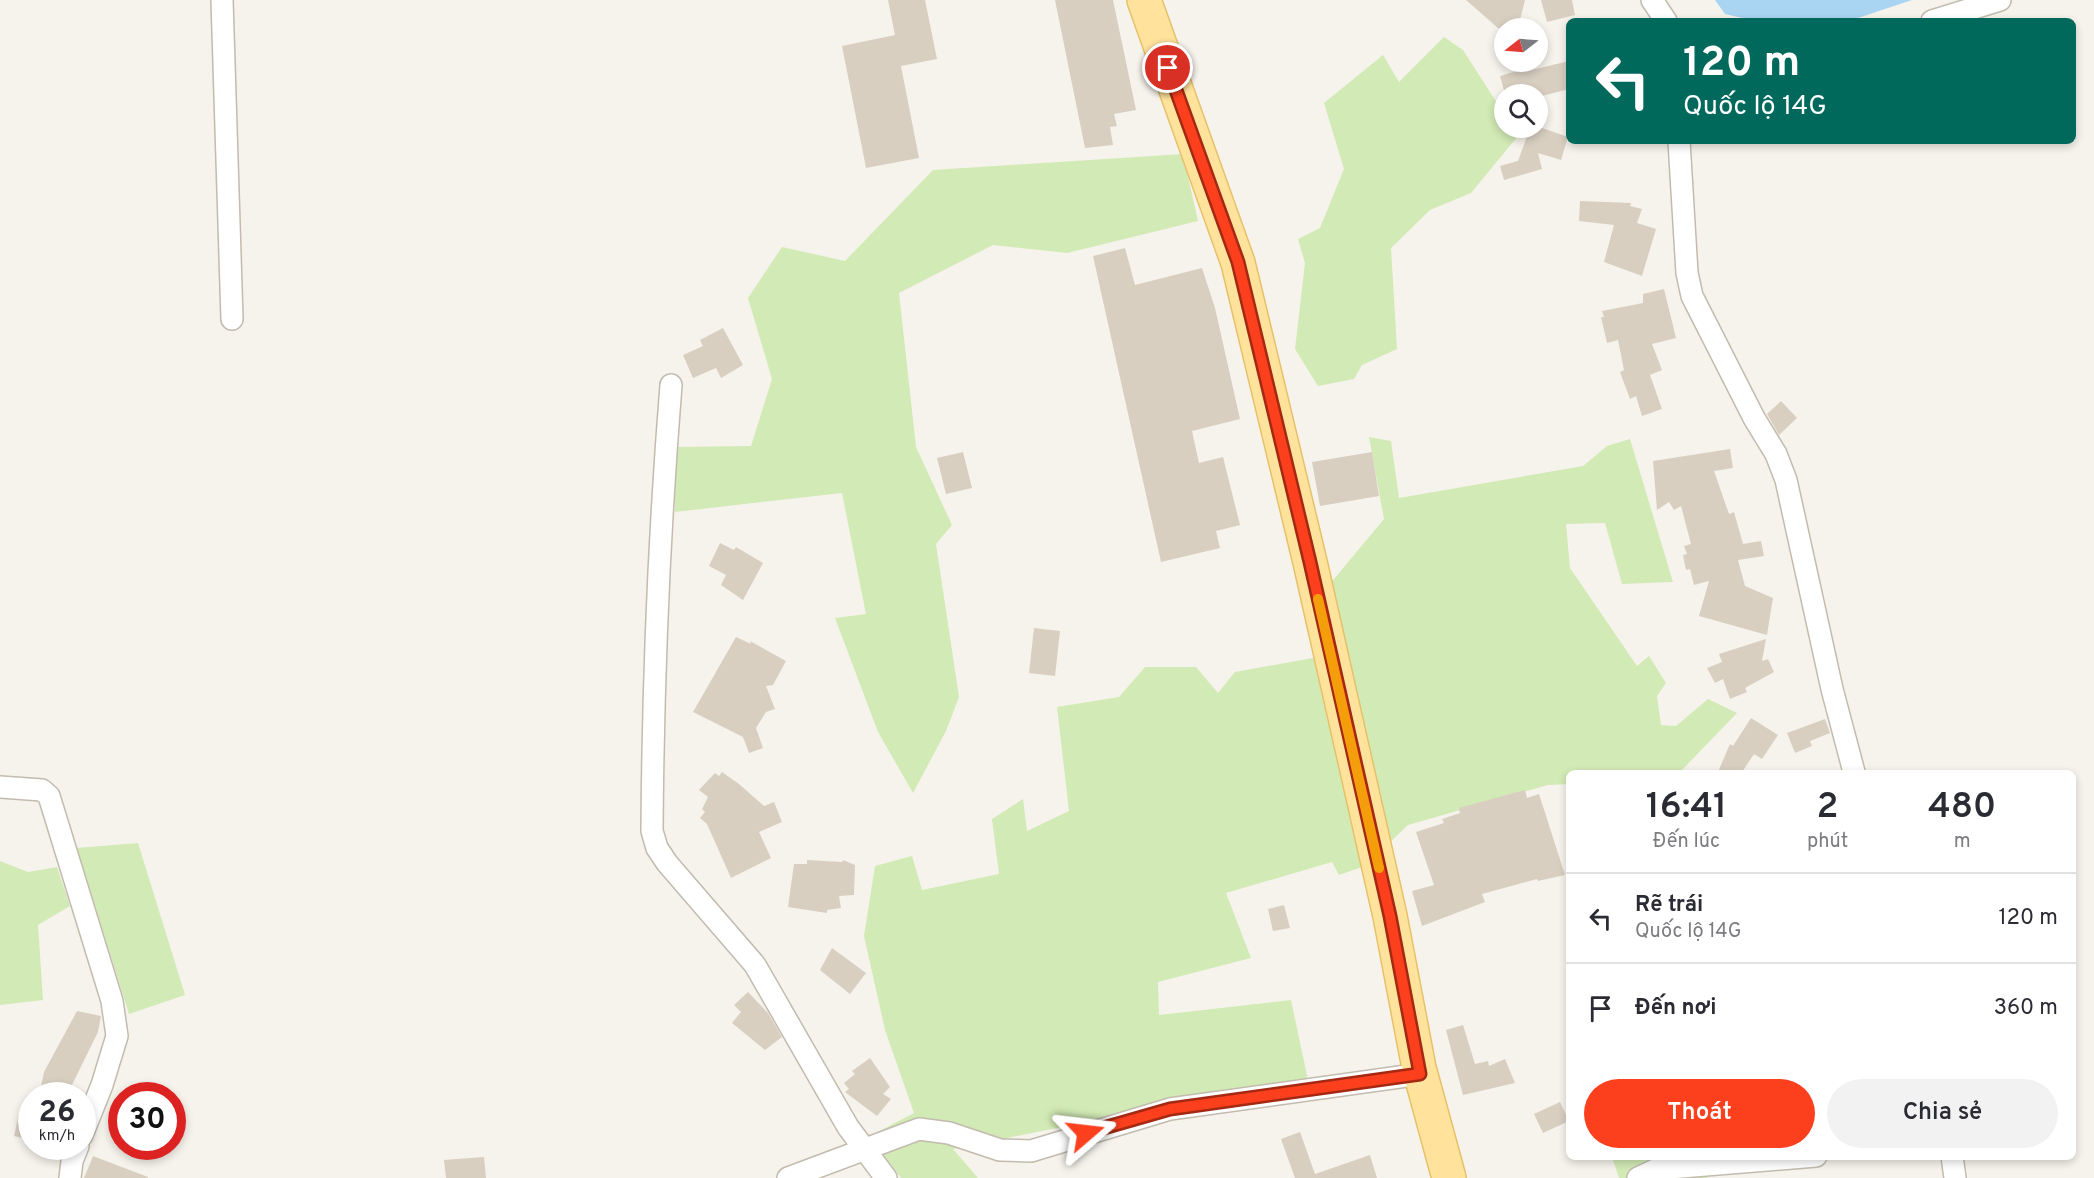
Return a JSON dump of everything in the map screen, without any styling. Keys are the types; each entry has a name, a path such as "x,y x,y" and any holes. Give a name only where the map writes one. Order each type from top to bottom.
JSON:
{"main road":[{"path":"1144,0 1238,262 1310,562 1390,916 1420,1074 1449,1178"}],"street":[{"path":"222,0 232,319"},
{"path":"1652,0 1664,18"},
{"path":"1942,18 2000,0"},
{"path":"1679,144 1687,273 1692,296 1754,418 1776,454 1786,480 1832,689 1853,770"},
{"path":"670,385 659,526 653,708 652,831 657,848 668,863 755,965 848,1127 886,1178"},
{"path":"0,787 42,790 49,796 112,1001 117,1036 96,1100"},
{"path":"788,1178 919,1129 929,1128 1000,1150 1031,1151 1170,1109 1420,1074"},
{"path":"70,1178 72,1160"},
{"path":"1638,1178 1657,1169 1767,1160"},
{"path":"1952,1160 1954,1178"}],"green space":[{"path":"1444,37 1463,50 1494,98 1494,138 1516,138 1471,193 1430,210 1391,248 1397,349 1362,365 1354,379 1318,386 1295,349 1305,263 1298,239 1320,228 1344,169 1324,103 1383,55 1399,82"},
{"path":"1183,154 1198,221 1067,253 993,245 899,293 916,447 952,525 936,544 959,697 946,731 913,793 878,732 835,618 866,614 842,493 675,512 675,447 751,446 772,379 748,298 782,247 845,261 933,170"},
{"path":"1369,437 1391,441 1399,498 1583,466 1607,446 1630,439 1673,582 1622,584 1605,523 1566,524 1570,568 1637,666 1649,656 1666,683 1657,696 1661,725 1676,726 1708,699 1737,713 1682,770 1566,770 1566,784 1548,785 1408,825 1365,866 1339,875 1332,862 1226,893 1251,958 1158,982 1159,1015 1291,1000 1309,1085 1156,1108 953,1149 978,1178 901,1178 870,1136 914,1113 885,1030 864,936 875,866 912,856 922,890 999,874 992,819 1023,799 1027,831 1069,811 1057,707 1119,697 1145,667 1196,667 1218,693 1235,672 1313,658 1329,585 1384,519"},
{"path":"138,843 185,995 129,1014 77,848"},
{"path":"0,861 28,872 57,867 70,906 38,925 43,1000 0,1005"},
{"path":"1613,1160 1701,1160 1707,1178 1619,1178"}],"water":[{"path":"1715,0 1912,0 1858,18 1742,18 1725,14"}],"building":[{"path":"888,0 925,0 937,59 901,66 919,158 866,168 842,46 895,35"},
{"path":"1055,0 1113,0 1136,110 1114,114 1117,126 1110,127 1113,145 1085,148"},
{"path":"1466,0 1525,0 1520,18 1494,18 1494,24"},
{"path":"1541,0 1572,0 1575,15 1548,22 1548,18 1546,18"},
{"path":"1566,62 1566,90 1548,94 1548,84 1502,84 1500,76 1514,72 1548,72 1548,66"},
{"path":"1548,130 1566,136 1561,160 1538,153 1542,169 1504,180 1500,166 1518,161 1526,138 1548,138"},
{"path":"1580,201 1631,203 1630,206 1642,209 1637,223 1656,229 1642,276 1604,262 1614,225 1579,221"},
{"path":"1125,248 1135,285 1202,268 1215,308 1240,419 1192,431 1199,463 1223,457 1240,525 1216,531 1220,548 1161,562 1093,256"},
{"path":"1664,289 1676,338 1652,344 1662,370 1650,375 1662,409 1642,416 1636,396 1630,399 1620,372 1624,370 1618,340 1607,343 1601,317 1604,317 1602,311 1643,303 1643,294"},
{"path":"723,328 743,365 721,378 716,368 693,378 683,355 703,346 700,340"},
{"path":"1781,401 1797,418 1779,435 1767,414"},
{"path":"1730,449 1733,468 1714,471 1729,514 1734,512 1743,544 1761,541 1764,556 1738,560 1745,586 1773,598 1767,635 1699,616 1709,581 1694,585 1690,569 1686,570 1683,555 1687,554 1684,546 1691,544 1681,506 1674,510 1669,502 1657,510 1653,461"},
{"path":"963,452 972,488 946,494 937,458"},
{"path":"1372,452 1379,496 1320,506 1312,462"},
{"path":"720,543 734,550 736,547 763,563 743,600 721,585 726,575 709,566"},
{"path":"1034,628 1060,631 1055,676 1029,673"},
{"path":"736,637 751,644 750,641 786,661 773,685 766,686 775,709 766,712 756,728 763,748 749,753 743,737 693,712"},
{"path":"1766,639 1762,661 1768,659 1774,672 1745,688 1747,692 1730,699 1723,679 1715,683 1707,668 1722,662 1719,654"},
{"path":"1751,718 1778,735 1762,759 1754,754 1743,770 1719,770 1730,744 1733,746"},
{"path":"1825,719 1830,733 1810,741 1812,746 1795,753 1787,733"},
{"path":"722,772 764,806 774,802 782,822 759,832 771,858 731,878 707,824 700,818 705,812 702,809 708,797 699,790 715,773 719,776"},
{"path":"1525,790 1527,798 1539,794 1565,875 1538,881 1537,879 1482,894 1485,902 1422,926 1412,891 1434,885 1416,832 1444,823 1442,819 1460,813 1459,808"},
{"path":"807,860 842,862 843,860 855,865 854,895 839,896 841,908 827,910 827,913 788,907 794,864 807,864"},
{"path":"1284,905 1290,928 1273,931 1268,909"},
{"path":"832,948 866,973 850,994 820,970"},
{"path":"748,992 768,1013 782,1037 765,1050 732,1023 741,1012 734,1005"},
{"path":"77,1011 101,1016 98,1032 73,1082 42,1082 44,1072"},
{"path":"1463,1025 1475,1064 1488,1061 1489,1066 1505,1059 1515,1083 1463,1095 1446,1030"},
{"path":"870,1058 890,1087 883,1094 891,1099 877,1116 845,1092 849,1089 844,1083 855,1074 852,1071"},
{"path":"1560,1102 1566,1115 1566,1122 1543,1133 1534,1114"},
{"path":"18,1118 18,1137 14,1136"},
{"path":"1300,1132 1315,1174 1370,1155 1377,1178 1295,1178 1281,1139"},
{"path":"96,1157 148,1177 148,1178 84,1178 91,1160 96,1160"},
{"path":"484,1157 486,1178 446,1178 444,1160"}],"slow traffic":[{"path":"1318,599 1379,868"}],"route":[{"path":"1086,1133 1170,1109 1359,1080 1420,1074 1390,916 1310,562 1238,262 1168,68"}]}
